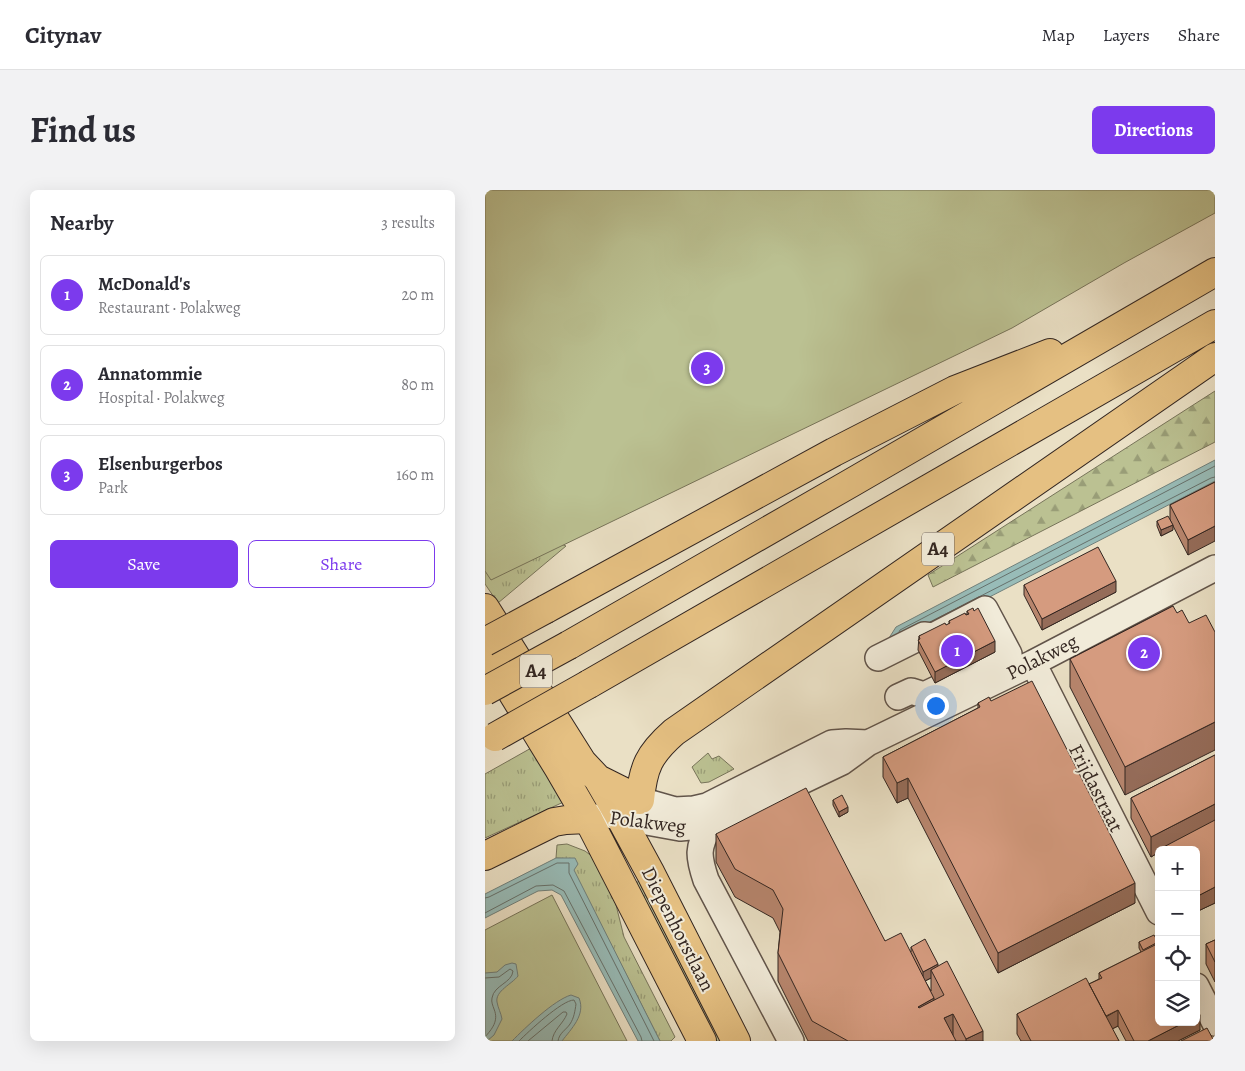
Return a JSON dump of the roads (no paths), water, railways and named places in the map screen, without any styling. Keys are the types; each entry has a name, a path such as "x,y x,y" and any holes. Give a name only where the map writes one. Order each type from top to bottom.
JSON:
{"main road":[{"name":"A4","path":"485,691 1215,272"},
{"name":"A4","path":"485,642 834,452 955,390 1133,320"},
{"name":"A4","path":"490,740 1215,324"},
{"name":"A4","path":"485,608 582,762 633,813 649,761 656,749 674,732 1215,357"},
{"name":"A4","path":"485,590 588,753 598,779"},
{"name":"A4","path":"485,648 559,769 587,819"},
{"name":"Diepenhorstlaan","path":"633,813 640,853 736,1041"},
{"name":"Diepenhorstlaan","path":"587,819 703,1041"},
{"path":"485,856 554,822 587,819"}],"street":[{"name":"Polakweg","path":"633,813 679,828 710,825 842,762 868,743 1033,663 1215,568"},
{"path":"878,658 924,634 933,636 985,609 1009,654 924,695 911,691 898,697"},
{"name":"Frijdastraat","path":"1033,663 1155,904"},
{"name":"Polakweg","path":"587,819 608,815 694,809 707,806 832,743 868,743"},
{"path":"710,825 703,836 699,853 699,859 706,880 791,1041"},
{"path":"1200,994 1215,1024"},
{"path":"1204,1041 1215,1035"}],"water":[{"path":"1215,460 1215,481 900,643 889,638 896,627"},
{"path":"556,858 575,858 578,864 574,870 660,1041 638,1041 561,895 552,890 538,891 485,918 485,894"},
{"path":"516,964 518,976 499,994 497,1002 502,1019 494,1035 485,1041 485,973 497,972 505,965"},
{"path":"571,995 579,998 581,1010 577,1021 562,1041 512,1041 548,1008"}],"place":[{"name":"Elsenburgerbos","path":"707,368"},
{"name":"McDonald's","path":"957,651"},
{"name":"Annatommie","path":"1144,653"}]}
